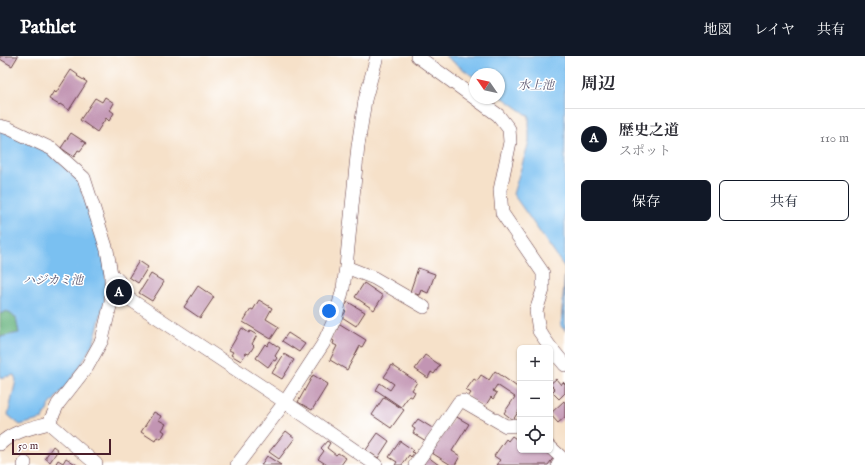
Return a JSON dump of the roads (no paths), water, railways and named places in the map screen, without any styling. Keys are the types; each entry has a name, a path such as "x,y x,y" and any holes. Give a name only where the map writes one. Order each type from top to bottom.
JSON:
{"street":[{"path":"237,465 285,402 323,344 336,316 346,267 361,123 365,100 377,56"},
{"path":"417,56 498,115 509,129 510,142 500,190 502,213 543,272 543,290 536,310 539,331 565,365"},
{"path":"0,126 8,128 52,148 84,178 107,250 111,302 102,340 87,367 58,404 49,423"},
{"path":"346,267 374,278 424,307"},
{"path":"110,274 118,280 128,298 285,402 376,465"},
{"path":"111,302 128,298"},
{"path":"415,465 459,402 463,401 506,426 517,425"},
{"path":"0,444 6,438 18,431 49,423"},
{"path":"49,423 96,465"},
{"path":"553,450 563,459 558,465"}],"water":[{"name":"水上池","path":"445,56 565,56 565,268 513,194 529,142 529,116 505,99 505,68 469,68 469,74"},
{"name":"ハジカミ池","path":"0,130 47,152 77,178 104,255 107,293 94,341 81,365 71,380 49,406 43,419 20,425 8,415 16,380 14,375 0,378 0,337 19,333 16,318 7,311 0,314"},
{"path":"565,268 565,331 561,326"}],"place":[{"name":"歴史之道","path":"119,292"}]}
